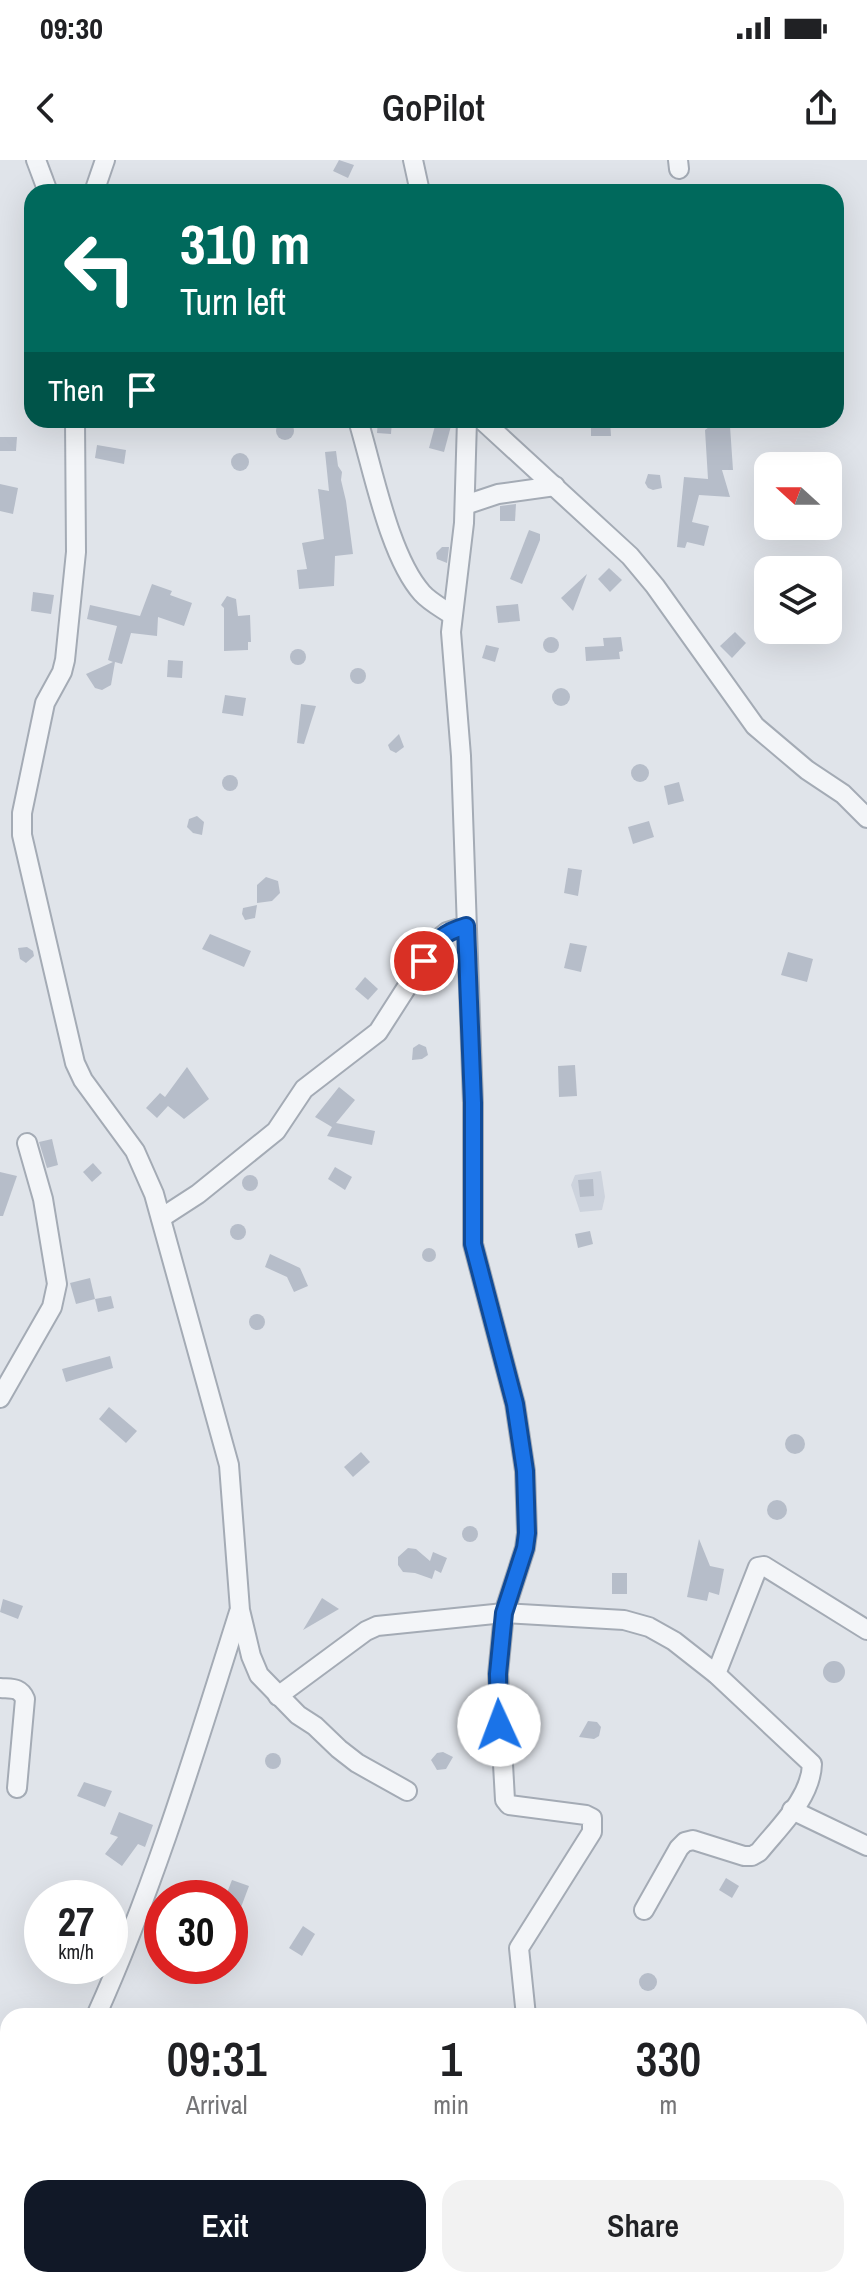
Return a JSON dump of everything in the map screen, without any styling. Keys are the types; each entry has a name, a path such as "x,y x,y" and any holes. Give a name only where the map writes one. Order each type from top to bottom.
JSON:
{"street":[{"path":"36,160 45,184"},
{"path":"97,184 105,160"},
{"path":"413,160 418,184"},
{"path":"75,428 76,552 65,660 45,703 22,813 22,835 75,1063 83,1080 135,1151 154,1194 229,1465 240,1610 259,1675 278,1696 357,1763 407,1791"},
{"path":"360,428 386,514 412,579 424,596 452,615"},
{"path":"467,428 462,550 452,615 461,756 473,1103 473,1244 515,1404 525,1471 525,1548 504,1613 498,1700 505,1800 509,1805 586,1815 592,1818 594,1824 592,1832 519,1948 525,2008"},
{"path":"491,428 630,556 755,726 807,770 843,794 867,818"},
{"path":"465,505 498,494 555,486"},
{"path":"161,1218 198,1194 276,1131 304,1089 378,1032 437,940 447,932 466,926"},
{"path":"0,1398 52,1307 57,1284 43,1199 27,1143"},
{"path":"716,1674 758,1567 764,1566 867,1630"},
{"path":"100,2008 160,1860 240,1610"},
{"path":"278,1696 377,1626 504,1613 624,1620 649,1627 674,1641 771,1723 812,1764 809,1784 759,1852 752,1856 693,1840 685,1842 644,1910"},
{"path":"0,1688 22,1691 25,1699 17,1788"},
{"path":"792,1810 867,1846"}],"shaded area":[{"path":"601,1171 605,1197 602,1210 580,1212 571,1185 575,1175"}],"building":[{"path":"339,160 354,165 348,178 333,171"},
{"path":"276,428 294,428 294,435 289,440 281,440 276,435"},
{"path":"377,428 391,428 391,434 377,433"},
{"path":"434,428 450,428 444,452 429,448"},
{"path":"591,428 610,428 611,436 591,436"},
{"path":"730,428 733,470 722,470 730,497 699,495 692,522 709,526 704,546 687,542 685,548 677,547 684,477 708,479 705,430"},
{"path":"0,437 17,437 16,451 0,451"},
{"path":"97,445 126,450 124,464 95,458"},
{"path":"336,451 342,472 353,554 335,556 334,586 299,589 297,570 307,569 302,543 324,539 318,489 329,491 325,452"},
{"path":"236,453 244,453 249,462 247,469 236,471 231,466 231,458"},
{"path":"648,474 660,475 662,488 648,488 645,483"},
{"path":"0,484 18,488 13,514 0,511"},
{"path":"516,504 515,521 500,521 500,506"},
{"path":"529,530 540,534 540,540 522,584 510,579"},
{"path":"442,547 449,547 447,563 437,559 436,553"},
{"path":"609,568 622,580 610,592 598,579"},
{"path":"587,574 573,611 561,598"},
{"path":"152,584 192,603 184,626 158,617 157,636 131,633 122,664 115,662 111,685 102,690 95,688 86,674 113,662 108,660 117,626 87,619 90,605 140,616"},
{"path":"33,592 54,595 51,614 31,611"},
{"path":"227,596 236,599 238,616 250,615 251,642 248,642 248,650 224,651 224,608 221,605"},
{"path":"518,604 520,621 498,623 496,606"},
{"path":"735,632 746,643 732,658 720,646"},
{"path":"551,637 557,639 557,651 551,653 545,651 543,645 545,639"},
{"path":"621,637 623,651 619,652 620,659 586,661 585,647 604,646 603,638"},
{"path":"486,645 499,648 495,662 482,658"},
{"path":"298,649 304,651 304,663 298,665 292,663 290,657 292,651"},
{"path":"168,660 183,661 182,678 167,677"},
{"path":"358,668 364,670 364,682 358,684 352,682 350,676 352,670"},
{"path":"561,688 570,697 561,706 552,697"},
{"path":"225,695 246,698 243,716 222,713"},
{"path":"301,704 316,706 304,744 297,743"},
{"path":"399,734 404,747 396,753 388,745"},
{"path":"636,764 644,764 649,773 647,780 636,782 631,777 631,769"},
{"path":"230,775 238,783 230,791 222,783"},
{"path":"679,782 684,801 668,805 664,786"},
{"path":"197,816 204,822 202,835 193,833 187,827 189,819"},
{"path":"649,821 654,837 633,844 628,827"},
{"path":"568,868 582,870 578,896 564,893"},
{"path":"266,877 278,881 280,893 272,901 257,903 257,885"},
{"path":"257,905 255,918 245,920 243,908"},
{"path":"210,934 251,951 244,967 202,949"},
{"path":"570,943 587,946 581,972 564,968"},
{"path":"27,947 34,956 26,963 20,959 18,948"},
{"path":"788,952 813,959 807,982 781,975"},
{"path":"365,977 378,989 368,1000 355,989"},
{"path":"419,1044 426,1047 428,1055 412,1060 413,1048"},
{"path":"575,1065 577,1096 559,1097 558,1066"},
{"path":"187,1067 209,1099 184,1119 168,1106 157,1118 146,1108 160,1093 165,1097"},
{"path":"339,1087 355,1100 336,1123 375,1131 372,1145 327,1136 332,1127 315,1117"},
{"path":"52,1139 58,1165 47,1168 39,1142"},
{"path":"93,1163 102,1173 92,1182 83,1172"},
{"path":"335,1167 352,1177 345,1190 328,1179"},
{"path":"0,1172 17,1176 3,1216 0,1216"},
{"path":"247,1175 253,1175 258,1183 256,1189 247,1191 242,1186 242,1180"},
{"path":"593,1179 594,1196 580,1197 578,1180"},
{"path":"235,1224 241,1224 246,1232 244,1238 235,1240 230,1235 230,1229"},
{"path":"590,1231 593,1244 578,1248 575,1234"},
{"path":"429,1248 436,1255 429,1262 422,1255"},
{"path":"270,1254 300,1268 308,1286 294,1292 287,1277 265,1267"},
{"path":"90,1278 95,1299 76,1304 70,1283"},
{"path":"111,1296 114,1308 98,1312 95,1299"},
{"path":"254,1314 260,1314 265,1322 263,1328 254,1330 249,1325 249,1319"},
{"path":"110,1356 113,1368 66,1382 62,1369"},
{"path":"109,1407 137,1431 126,1443 99,1419"},
{"path":"795,1434 802,1437 805,1444 802,1451 795,1454 788,1451 785,1444 788,1437"},
{"path":"361,1452 370,1462 353,1477 344,1467"},
{"path":"777,1500 784,1503 787,1510 784,1517 777,1520 770,1517 767,1510 770,1503"},
{"path":"470,1526 476,1528 476,1540 470,1542 464,1540 462,1534 464,1528"},
{"path":"699,1539 710,1566 724,1569 719,1595 709,1592 707,1601 687,1597"},
{"path":"408,1548 416,1549 430,1561 433,1552 447,1558 441,1573 435,1570 432,1579 403,1572 398,1565 398,1557"},
{"path":"612,1573 627,1573 627,1594 612,1594"},
{"path":"322,1598 339,1609 303,1630"},
{"path":"3,1599 23,1606 18,1619 0,1612"},
{"path":"834,1661 842,1664 845,1672 842,1680 834,1683 826,1680 823,1672 826,1664"},
{"path":"588,1721 597,1722 601,1727 599,1736 594,1739 579,1737"},
{"path":"443,1752 453,1757 446,1769 437,1770 431,1760 437,1753"},
{"path":"273,1753 281,1761 273,1769 265,1761"},
{"path":"84,1782 112,1791 105,1807 77,1796"},
{"path":"119,1812 153,1825 145,1847 138,1844 122,1866 105,1854 118,1837 110,1834"},
{"path":"726,1878 739,1886 732,1898 719,1890"},
{"path":"303,1926 315,1934 302,1956 289,1948"},
{"path":"644,1973 652,1973 657,1982 655,1989 644,1991 639,1986 639,1978"}],"route":[{"path":"424,961 437,940 447,932 466,926 473,1103 473,1244 515,1404 525,1471 527,1533 504,1613 498,1674 499,1725"}]}
